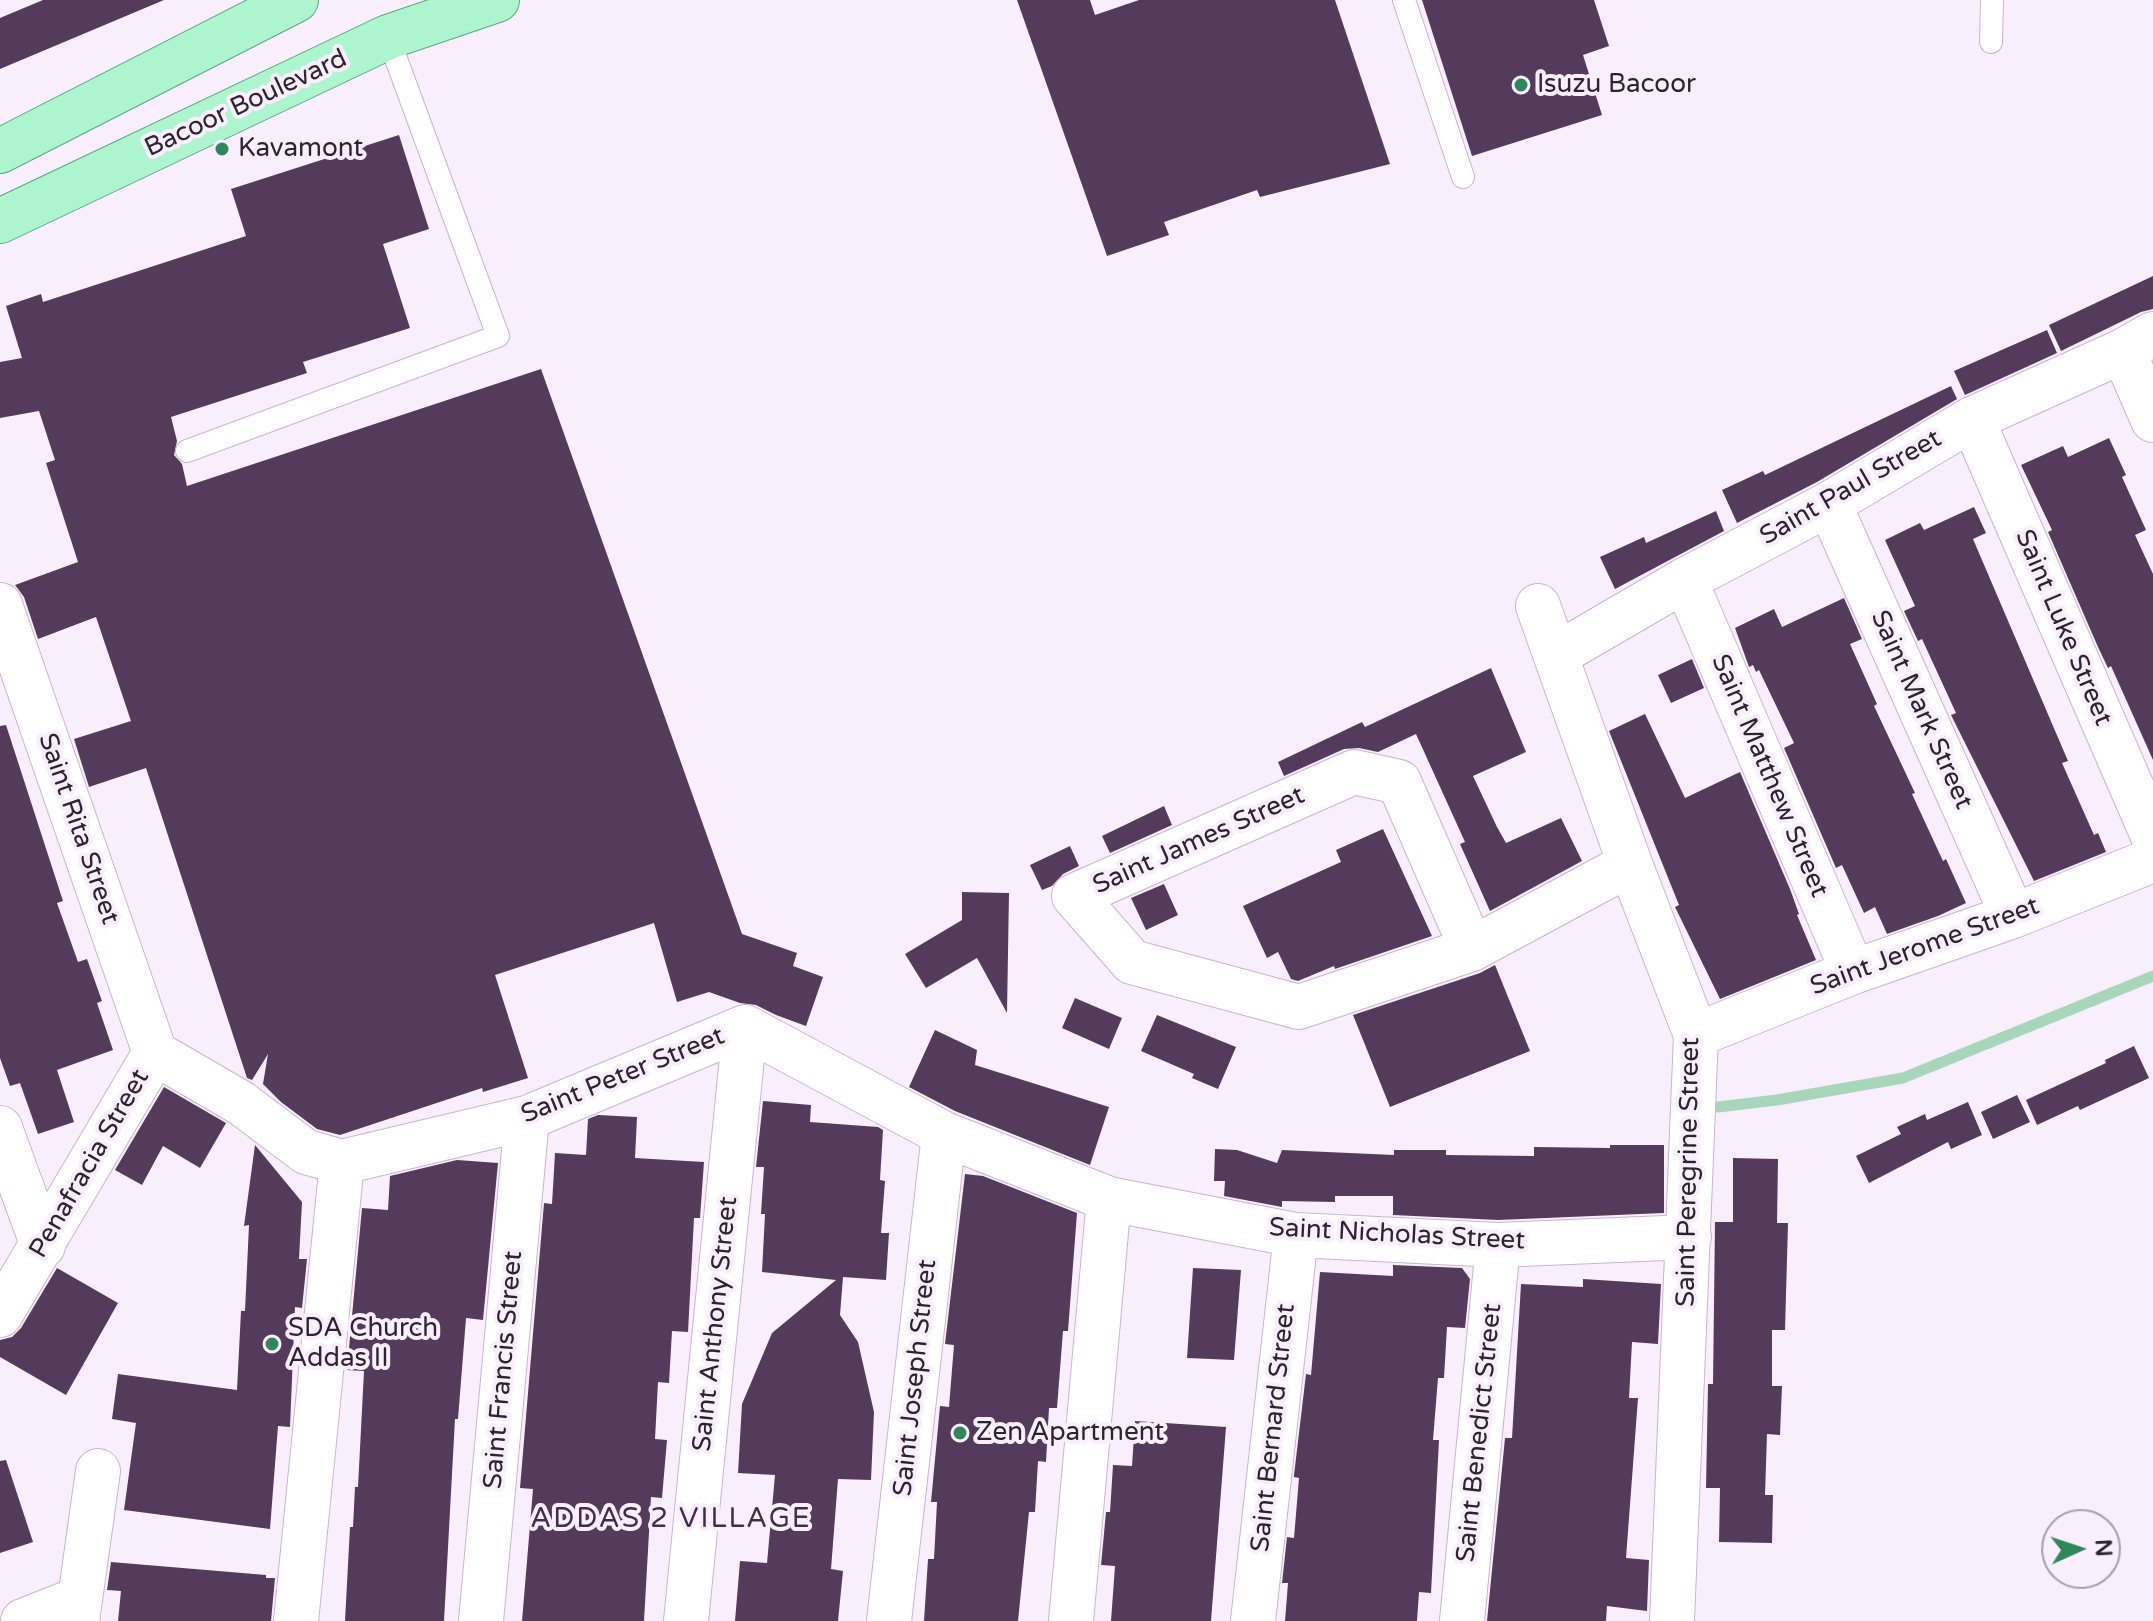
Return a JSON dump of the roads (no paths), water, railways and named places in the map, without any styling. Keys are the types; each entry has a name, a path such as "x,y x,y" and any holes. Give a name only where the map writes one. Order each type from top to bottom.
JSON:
{"main road":[{"path":"0,151 296,0"},
{"name":"Bacoor Boulevard","path":"0,221 388,37 497,0"}],"street":[{"name":"Saint Paul Street","path":"1556,655 1685,580 1829,504 1972,419 2138,342"},
{"path":"2138,342 2153,420"},
{"name":"Saint Luke Street","path":"1972,419 2153,836"},
{"name":"Saint Mark Street","path":"1829,504 2013,916"},
{"name":"Saint Matthew Street","path":"1685,580 1853,972"},
{"name":"Saint Rita Street","path":"0,605 155,1053"},
{"name":"Saint Peregrine Street","path":"1538,606 1630,864 1696,1035 1672,1621"},
{"name":"Saint James Street","path":"1354,772 1399,782 1472,949 1299,1007 1132,962 1074,896 1354,772"},
{"name":"Saint Jerome Street","path":"1696,1035 1853,972 2013,916 2153,860"},
{"path":"1472,949 1630,864"},
{"name":"Saint Peter Street","path":"342,1162 527,1118 745,1027 944,1134 1109,1199"},
{"name":"Saint Anthony Street","path":"686,1621 745,1027"},
{"path":"155,1053 241,1103 306,1152 342,1162 296,1621"},
{"name":"Penafracia Street","path":"0,1315 155,1053"},
{"name":"Saint Francis Street","path":"481,1621 527,1118"},
{"path":"0,1128 43,1246"},
{"name":"Saint Joseph Street","path":"889,1621 944,1134"},
{"path":"1071,1621 1109,1199"},
{"name":"Saint Nicholas Street","path":"1109,1199 1296,1235 1498,1245 1689,1237"},
{"name":"Saint Bernard Street","path":"1253,1621 1296,1235"},
{"name":"Saint Benedict Street","path":"1462,1621 1498,1245"},
{"path":"23,1621 78,1610 98,1471"}],"lane":[{"path":"1404,0 1463,177"},
{"path":"1991,42 1992,0"},
{"path":"187,451 498,336 388,37"}],"waterway":[{"path":"1718,1107 1903,1078 2153,976"}],"place":[{"name":"Isuzu Bacoor","path":"1521,85"},
{"name":"Kavamont","path":"222,149"},
{"name":"SDA Church Addas II","path":"272,1344"},
{"name":"Zen Apartment","path":"960,1433"}],"district":[{"name":"ADDAS 2 VILLAGE","path":"671,1520"}]}
